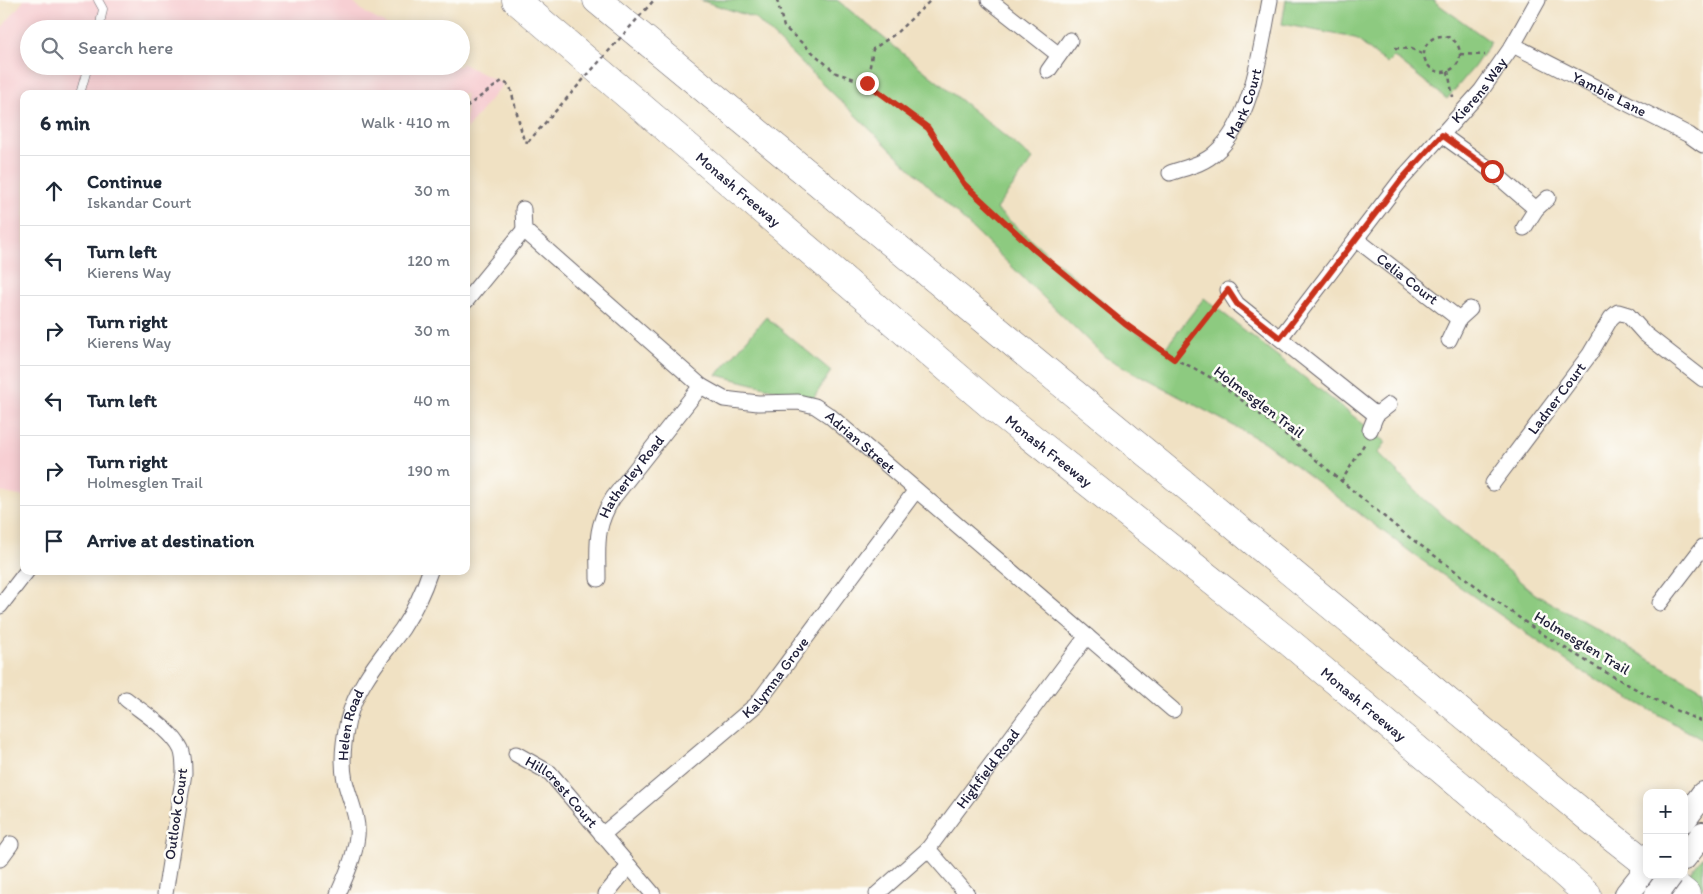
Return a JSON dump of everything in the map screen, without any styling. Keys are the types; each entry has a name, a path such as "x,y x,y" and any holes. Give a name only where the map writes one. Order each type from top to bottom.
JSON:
{"highway":[{"name":"Monash Freeway","path":"516,0 993,406 1288,641 1548,859 1587,894"},
{"path":"597,0 1643,861"},
{"path":"1667,879 1686,894"}],"main road":[{"path":"1688,815 1703,794"},
{"path":"1627,894 1643,873"},
{"path":"1657,894 1668,879"}],"street":[{"path":"989,0 1059,55"},
{"name":"Mark Court","path":"1170,173 1205,160 1215,154 1234,130 1254,82 1270,0"},
{"name":"Kierens Way","path":"1280,338 1401,180 1480,91 1513,45 1538,0"},
{"path":"1048,71 1070,40"},
{"name":"Yambie Lane","path":"1513,45 1689,135 1703,145"},
{"path":"1442,135 1492,171 1536,209"},
{"path":"1524,228 1536,209 1548,198"},
{"path":"470,296 524,230 522,209"},
{"name":"Adrian Street","path":"524,230 701,386 724,399 758,403 798,402 815,406 830,416 1173,710"},
{"name":"Celia Court","path":"1356,239 1464,314 1449,340"},
{"path":"1228,290 1237,304 1376,414"},
{"name":"Ladner Court","path":"1493,483 1590,354 1611,318 1618,312 1628,316 1645,334 1703,378"},
{"name":"Hatherley Road","path":"598,580 598,533 603,514 613,498 701,386"},
{"path":"1370,430 1376,414 1389,405"},
{"name":"Kalymna Grove","path":"602,835 756,705 916,490"},
{"path":"1660,603 1703,547"},
{"path":"1,601 24,575"},
{"name":"Helen Road","path":"338,894 352,859 357,835 354,815 344,778 344,746 348,721 355,698 367,676 420,600 429,575"},
{"name":"Highfield Road","path":"877,894 928,849 1087,636"},
{"name":"Outlook Court","path":"126,699 175,740 181,750 184,761 184,772 165,894"},
{"name":"Hillcrest Court","path":"516,754 550,773 653,894"},
{"path":"0,859 12,844"},
{"path":"928,849 967,894"},
{"path":"606,894 629,866"}],"lane":[{"path":"98,0 103,9 101,20"},
{"path":"81,90 85,75"}],"path":[{"path":"470,104 502,81 510,86 524,142 528,142 654,0"},
{"name":"Holmesglen Trail","path":"777,0 784,27 836,73 867,83 928,128 964,184 1036,251 1125,324 1174,359 1217,381 1279,429 1405,534 1559,646 1654,699 1703,722"},
{"path":"867,83 874,49 895,34 931,0"},
{"path":"1441,36 1447,37 1456,43 1460,54 1456,65 1448,71 1439,72 1433,69 1426,61 1424,54 1430,40 1441,36"},
{"path":"1395,48 1412,49 1424,54"},
{"path":"1460,54 1485,55"},
{"path":"1448,71 1453,97"},
{"path":"1174,359 1228,290"},
{"path":"1341,482 1363,447 1370,430"}],"shaded area":[{"path":"24,0 350,0 367,14 378,20 20,20 20,75 470,75 470,68 503,84 470,125 470,90 20,90 20,496 0,492 0,30"}],"green space":[{"path":"700,0 837,0 1033,159 996,209 1141,335 1166,347 1204,298 1386,442 1378,453 1425,500 1535,594 1703,690 1703,740 1578,669 1420,559 1264,442 1105,357 755,18"},
{"path":"1286,0 1435,0 1435,2 1491,42 1474,67 1447,99 1394,57 1387,64 1355,38 1282,24"},
{"path":"766,317 831,371 813,399 717,375"},
{"path":"1703,856 1703,888 1688,875"}],"route":[{"path":"867,83 928,128 964,184 1036,251 1125,324 1174,359 1228,290 1237,304 1280,338 1401,180 1442,135 1492,171"}]}
